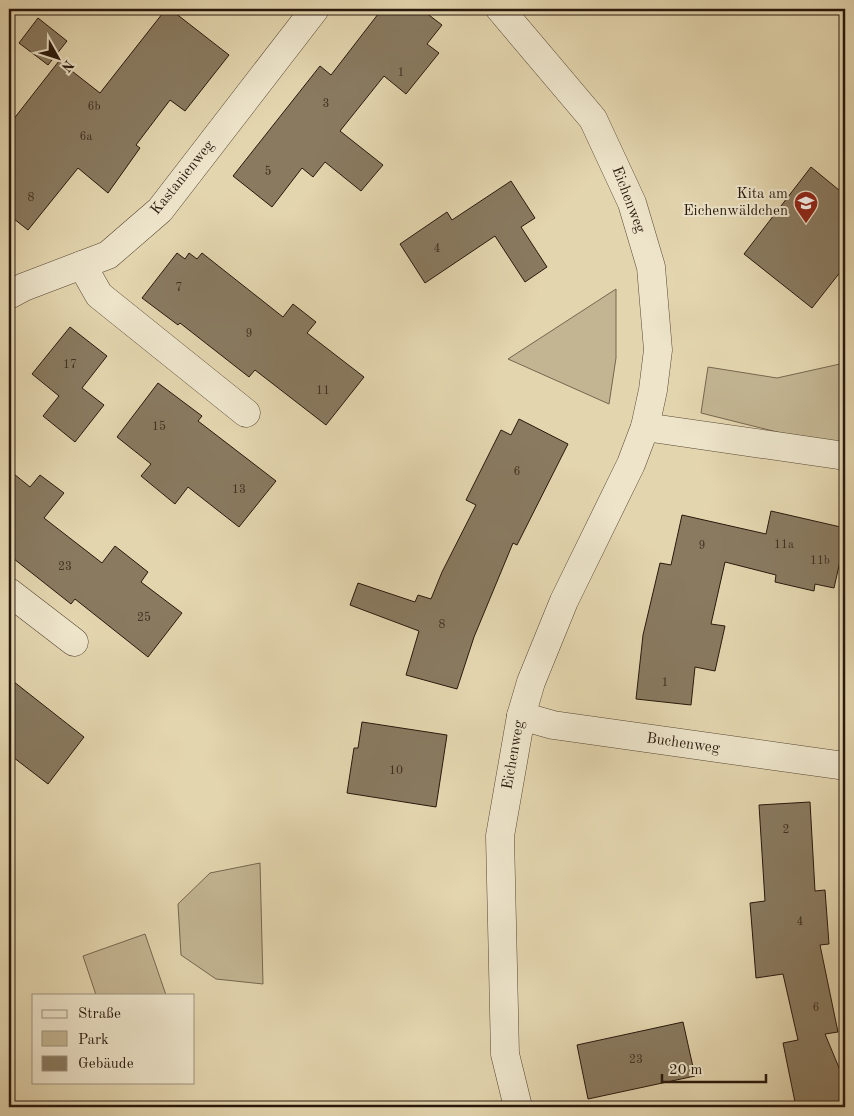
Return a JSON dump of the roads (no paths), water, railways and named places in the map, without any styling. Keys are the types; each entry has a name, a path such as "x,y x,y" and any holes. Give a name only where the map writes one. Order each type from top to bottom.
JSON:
{"street":[{"name":"Kastanienweg","path":"9,295 24,287 108,256 160,210 315,9"},
{"name":"Eichenweg","path":"502,9 593,119 632,203 651,267 658,350 653,390 645,427 631,464 564,601 531,682 522,716 500,836 505,1054 518,1107"},
{"path":"82,265 99,295 246,413"},
{"path":"645,427 845,456"},
{"path":"9,592 74,642"},
{"name":"Buchenweg","path":"522,716 553,725 845,766"}],"place":[{"name":"Kita am Eichenwäldchen","path":"806,224"}]}
